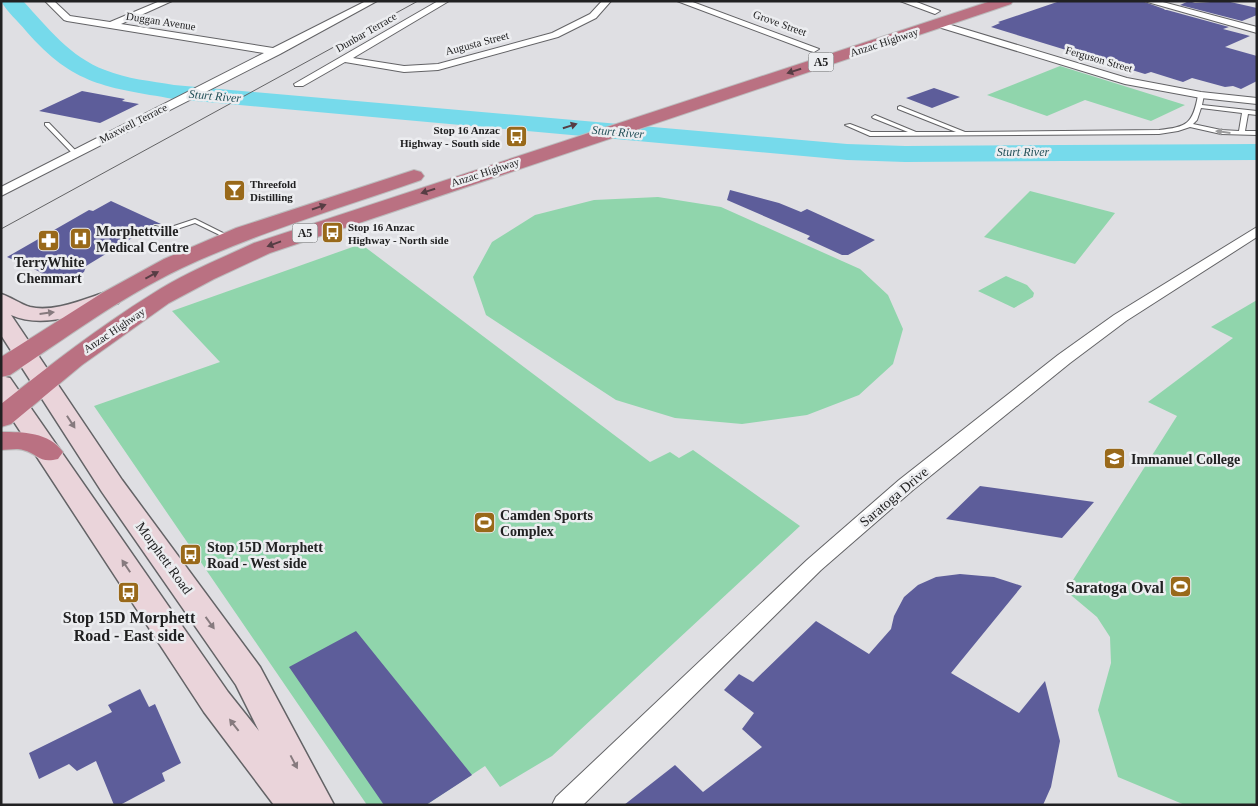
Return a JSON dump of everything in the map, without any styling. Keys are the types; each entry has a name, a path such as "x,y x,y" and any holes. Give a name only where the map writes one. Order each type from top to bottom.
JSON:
{"highway":[{"name":"Anzac Highway","path":"9,412 84,351 161,298 206,274 262,248 557,148 887,41 937,17 964,1"},
{"name":"Anzac Highway","path":"672,94 814,49 1006,1"},
{"path":"814,49 837,51 861,44 887,41"},
{"path":"794,55 828,60"},
{"path":"568,127 592,120"},
{"name":"Anzac Highway","path":"1,369 110,298 172,264 230,238 365,191 516,144"},
{"path":"365,191 387,205"},
{"path":"1,441 28,440 48,452"}],"street":[{"name":"Duggan Avenue","path":"49,1 67,18 276,52"},
{"path":"110,25 168,1"},
{"name":"Maxwell Terrace","path":"1,192 374,1"},
{"name":"Dunbar Terrace","path":"299,84 445,1"},
{"name":"Augusta Street","path":"343,59 404,69 438,67 555,35 593,16 607,1"},
{"name":"Grove Street","path":"681,1 814,49"},
{"name":"Ferguson Street","path":"904,1 937,17 1125,81 1200,100 1243,98 1257,101"},
{"path":"1148,1 1257,30"},
{"name":"Saratoga Drive","path":"565,805 814,565 906,485 1064,359 1112,324 1221,252 1257,231"},
{"path":"1,301 24,313 43,314 76,308 110,298"},
{"name":"Morphett Road","path":"1,317 112,486 248,676 316,805"},
{"path":"1,383 9,412 48,452 216,702 296,805"}],"lane":[{"path":"848,125 870,134 1159,132 1179,129 1189,125 1197,116 1200,100 1257,114"},
{"path":"900,108 967,134"},
{"path":"1242,133 1245,112"},
{"path":"875,117 918,134"},
{"path":"47,124 75,153"},
{"path":"1189,125 1221,132 1257,133"},
{"path":"155,228 166,231 195,221 230,238"}],"green space":[{"path":"1060,66 1185,105 1151,121 1085,100 1047,116 987,95"},
{"path":"1030,191 1115,213 1075,264 984,237"},
{"path":"658,197 721,207 860,269 888,295 903,329 893,364 859,395 807,415 742,424 675,418 616,400 486,315 473,277 492,242 535,215 594,200"},
{"name":"Camden Sports Complex","path":"361,244 650,462 670,452 679,458 693,450 800,526 552,756 500,787 485,766 426,805 367,805 94,406 220,362 172,311"},
{"path":"1006,276 1027,285 1034,293 1033,297 1014,308 978,291"},
{"path":"1257,300 1257,805 1185,805 1118,777 1098,710 1111,663 1110,637 1097,617 1066,591 1177,416 1148,402 1233,338 1211,327"}],"building":[{"path":"1060,1 1142,1 1165,10 1229,27 1223,29 1250,36 1225,47 1257,56 1257,81 1241,89 1233,86 1225,87 1192,78 1183,82 1151,72 1145,74 991,27 1000,23 998,22"},
{"path":"1189,1 1195,3 1226,1 1257,8 1257,15 1242,21 1180,5"},
{"path":"934,88 960,97 932,108 906,98"},
{"path":"82,91 125,99 122,101 139,104 100,123 39,111"},
{"path":"730,190 779,203 801,212 807,209 875,240 848,255 842,255 807,239 810,236 727,200"},
{"path":"111,201 161,224 154,224 150,228 152,230 144,236 137,235 86,266 84,272 75,277 62,280 51,280 38,271 7,257 89,210 93,211"},
{"path":"980,486 1094,502 1062,538 946,519"},
{"path":"960,574 994,577 1022,586 951,673 1019,713 1045,681 1060,741 1051,787 1043,805 624,805 675,765 703,792 762,747 742,729 754,713 724,690 739,674 753,682 816,621 869,654 891,629 894,616 904,597 918,585 936,577"},
{"path":"356,631 472,775 426,805 384,805 289,667"},
{"path":"140,689 149,707 155,704 181,763 162,773 165,781 120,805 114,805 96,761 77,771 69,764 39,779 29,753 112,712 108,705"}],"waterway":[{"name":"Sturt River","path":"11,1 41,34 65,58 74,64 97,76 110,80 174,92 847,152 905,154 1257,152"}],"tram line":[{"path":"1,229 418,1"}],"place":[{"name":"Stop 16 Anzac Highway - South side","path":"516,136"},
{"name":"Threefold Distilling","path":"234,190"},
{"name":"Stop 16 Anzac Highway - North side","path":"332,233"},
{"name":"Morphettville Medical Centre","path":"80,239"},
{"name":"TerryWhite Chemmart","path":"49,240"},
{"name":"Immanuel College","path":"1115,459"},
{"name":"Camden Sports Complex","path":"484,523"},
{"name":"Stop 15D Morphett Road - West side","path":"191,555"},
{"name":"Saratoga Oval","path":"1180,587"},
{"name":"Stop 15D Morphett Road - East side","path":"129,593"}]}
